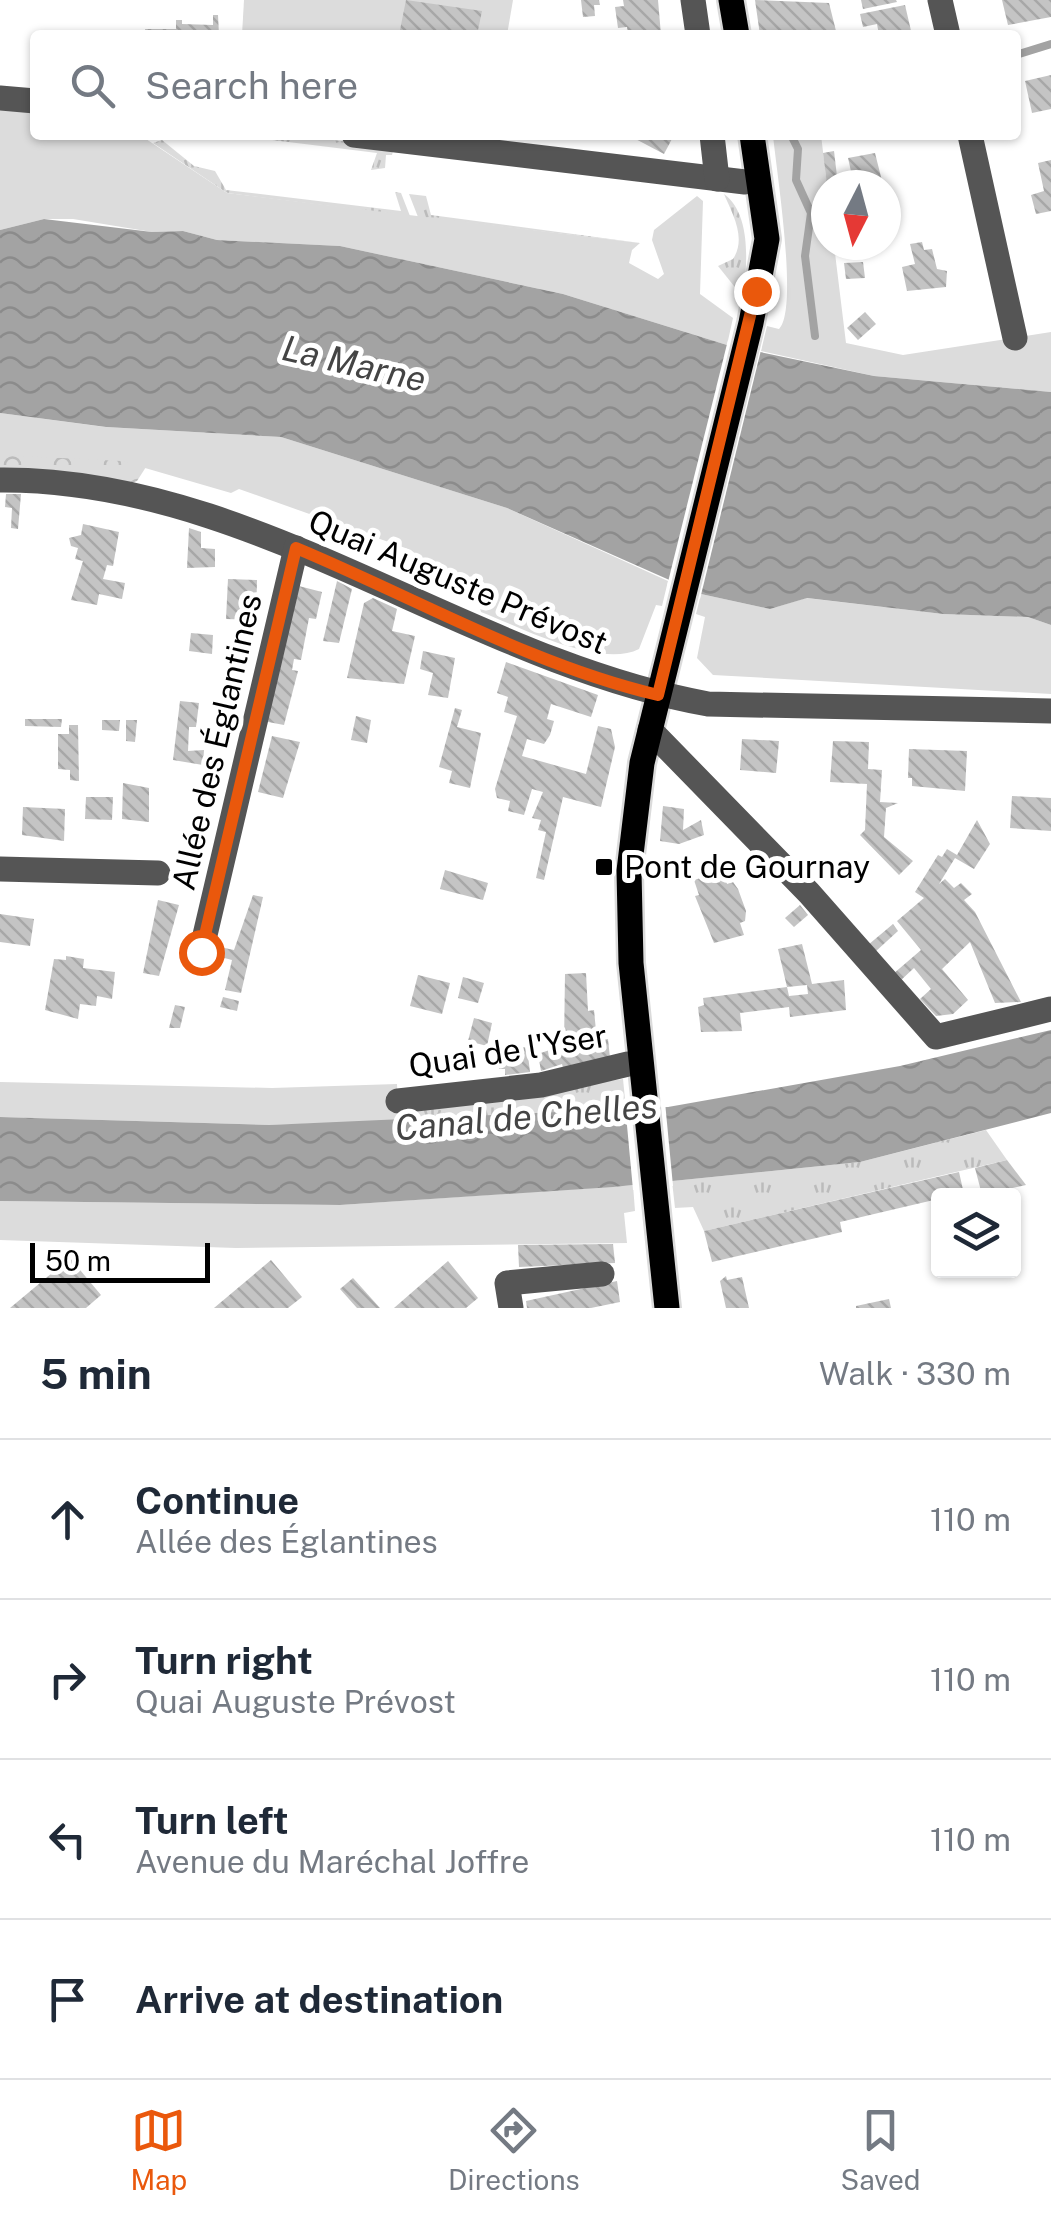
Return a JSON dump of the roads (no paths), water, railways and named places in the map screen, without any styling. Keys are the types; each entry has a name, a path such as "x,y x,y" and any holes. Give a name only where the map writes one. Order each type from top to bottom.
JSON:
{"main road":[{"path":"720,0 724,30"},
{"path":"732,0 736,30"},
{"path":"740,140 758,272"},
{"path":"667,1308 635,1071 629,899 642,763 751,323 767,239 753,140"}],"street":[{"path":"693,0 697,30"},
{"path":"940,0 947,30"},
{"path":"0,98 30,101"},
{"path":"395,140 746,182"},
{"path":"713,140 717,179"},
{"path":"971,140 1015,338"},
{"name":"Quai Auguste Prévost","path":"0,480 83,484 296,548 469,628 624,687 658,695 708,704 1051,711"},
{"name":"Allée des Églantines","path":"201,952 296,548"},
{"path":"650,730 809,894 936,1036 1051,1009"},
{"path":"0,869 158,873"},
{"name":"Quai de l'Yser","path":"398,1101 635,1071"},
{"path":"511,1308 507,1283 602,1274"}],"water":[{"name":"La Marne","path":"44,219 152,232 183,231 217,240 340,246 563,294 727,345 874,376 1051,392 1051,625 1028,617 943,614 807,598 770,609 701,594 507,508 281,437 106,427 0,413 0,230"},
{"name":"Canal de Chelles","path":"1051,1030 1051,1113 860,1162 613,1187 340,1205 0,1201 0,1117 269,1125 668,1107 900,1066"}],"waterway":[{"path":"1021,53 1051,44"},
{"path":"794,140 798,149 796,180 811,213 805,256 815,336"}],"place":[{"name":"Pont de Gournay","path":"604,867"}]}
